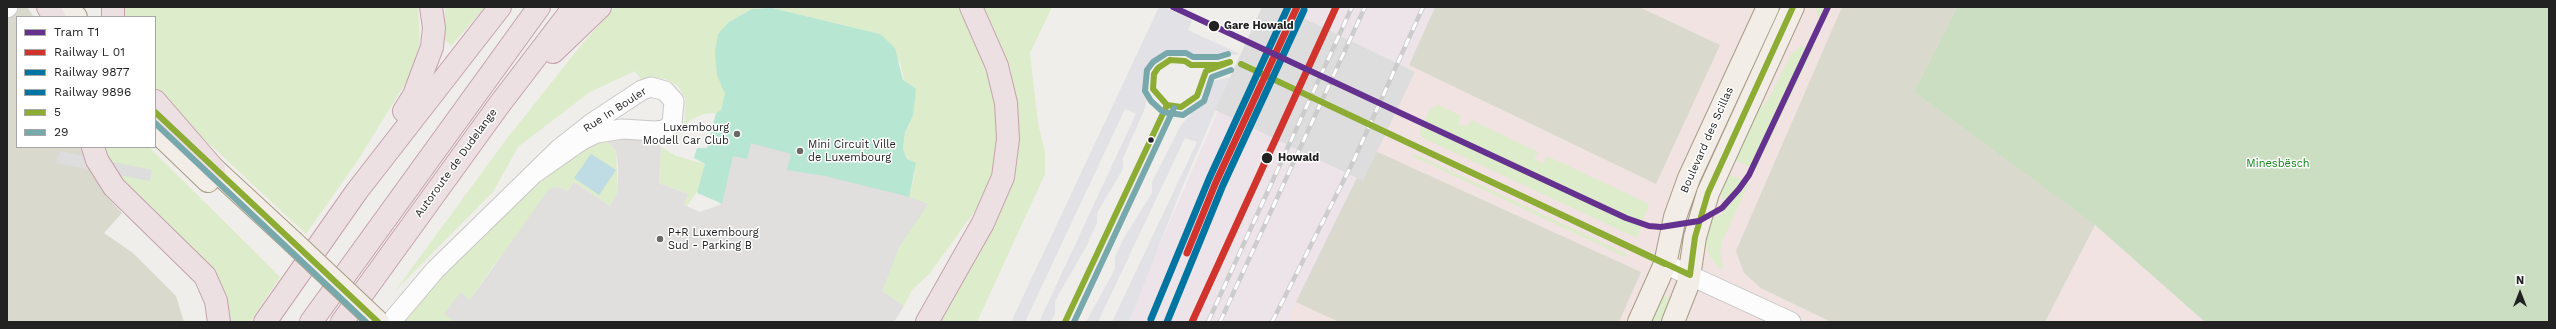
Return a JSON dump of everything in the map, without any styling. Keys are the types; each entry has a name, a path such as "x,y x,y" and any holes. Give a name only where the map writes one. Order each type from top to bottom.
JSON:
{"highway":[{"path":"48,7 53,16"},
{"path":"357,191 414,95 427,64 432,47 434,28 431,7"},
{"path":"265,322 357,191 500,7"},
{"path":"311,322 539,7"},
{"name":"Autoroute de Dudelange","path":"342,322 499,105 574,7"},
{"path":"499,105 600,7"},
{"path":"927,322 983,223 1003,177 1008,139 1006,103 997,66 971,7"},
{"path":"156,102 214,169"},
{"path":"92,148 97,160 114,187 205,276 216,301 219,322"}],"main road":[{"path":"68,7 75,16"},
{"path":"87,7 92,16"},
{"name":"Boulevard des Scillas","path":"1639,322 1665,264 1675,217 1689,178 1768,7"},
{"name":"Boulevard des Scillas","path":"1673,322 1686,293 1695,237 1708,192 1793,7"},
{"path":"156,113 214,169 358,322"},
{"path":"156,131 287,246 378,322"}],"street":[{"name":"Rue In Bouler","path":"391,322 435,270 559,149 592,123 642,90 658,87 674,101 672,124 664,130 655,131 622,129 597,133 582,140 535,173"},
{"path":"1665,264 1791,322"}],"shaded area":[{"path":"7,7 27,7 33,16 16,16 16,148 82,148 106,196 122,213 104,233 133,253 176,296 184,322 7,322"},
{"path":"1159,7 1165,7 1192,20 1188,30 1240,54 1204,58 1180,51 1170,52 1152,62 1146,71 1144,82 1147,96 1145,108 1123,158 1123,169 1097,213 1097,223 1086,247 1055,301 1055,314 1050,322 1039,322 1136,114 1125,109 1025,322 1011,322"},
{"path":"1263,7 1435,7 1371,149 1287,322 1129,322 1147,274"},
{"path":"1435,7 1639,7 1720,45 1656,184 1409,65"},
{"path":"1437,7 1957,7 2095,225 2205,322 1287,322"},
{"path":"1842,7 1957,7 1914,92 2095,225 2045,322 1831,322 1761,288 1744,273 1736,251"},
{"path":"1230,77 1181,190 1129,322 1112,322 1197,142 1185,138 1098,322 1086,322 1115,269 1115,256 1125,236 1152,193 1152,182 1181,125 1206,97 1213,81"},
{"name":"P+R Luxembourg Sud - Parking B","path":"605,137 657,141 661,147 659,183 688,194 684,205 700,212 722,204 733,156 747,159 751,143 791,154 787,170 825,176 906,196 928,204 899,247 882,291 904,306 894,322 455,322 444,314 460,293 470,300 549,189 558,187 568,191 574,182 610,206 618,192 618,166 616,151 609,143 595,140"},
{"path":"1371,149 1641,272 1619,322 1339,322 1296,302"}],"green space":[{"path":"123,7 418,7 420,43 408,79 358,160 306,234 176,113 156,90 156,16 122,16"},
{"path":"445,7 485,7 451,46 445,40"},
{"path":"615,7 958,7 972,27 1000,108 995,165 986,191 975,211 930,273 912,290 904,306 882,291 899,247 927,204 909,198 915,173 903,149 905,132 913,116 900,62 880,34 772,8 752,9 729,22 717,74 726,94 721,110 716,113 704,114 690,120 682,129 685,119 685,98 678,86 665,79 654,78 642,81 635,71 590,92 518,147 493,192 395,291 505,141 582,44"},
{"path":"983,7 1052,7 1030,53 1038,123 1045,152 1045,174 977,322 937,322 1016,154 1019,126 1011,70"},
{"path":"1815,7 1832,7 1824,24 1818,17"},
{"name":"Minesbësch","path":"1957,7 2549,7 2549,322 2205,322 2095,225 1914,92"},
{"name":"Mini Circuit Ville de Luxembourg","path":"772,8 880,34 895,48 903,80 916,89 913,116 905,132 903,149 907,159 916,163 909,198 928,204 899,247 882,291 716,201 697,193 705,164 694,158 697,148 707,148 716,113 721,110 725,94 717,75 715,52 718,34 729,22 752,9"},
{"path":"1815,45 1756,169 1732,159 1753,116 1768,100 1791,54 1800,47"},
{"path":"1438,105 1461,116 1458,124 1467,127 1471,120 1538,152 1534,159 1543,164 1547,156 1649,204 1637,238 1423,138 1420,135 1420,131 1430,109"},
{"path":"595,140 609,143 616,151 618,193 610,206 574,182 568,191 558,187 494,265 470,300 460,294 445,314 455,322 400,322 440,277 538,181"},
{"path":"661,147 676,156 705,164 701,186 687,206 684,205 688,194 659,183"},
{"path":"104,148 150,148 280,277 250,322 230,322 127,187"},
{"path":"1410,155 1417,155 1627,254 1625,257"},
{"path":"1726,173 1749,183 1722,241 1720,250 1723,266 1721,270 1710,257 1705,241 1707,222 1724,212 1721,189"},
{"path":"1661,294 1674,301 1664,322 1648,322"}],"water":[{"path":"591,154 616,170 599,195 574,178"}],"pier":[{"path":"1262,7 1281,7 1415,72 1363,181 1215,110"},
{"path":"60,151 152,170 150,181 56,163"}],"railway":[{"path":"1208,322 1352,7"},
{"path":"1220,322 1365,7"},
{"path":"1272,322 1353,162 1423,7"}],"tram line":[{"name":"T1","path":"1173,7 1626,218 1649,226 1661,227 1699,221 1722,208 1739,189 1749,175 1828,7"}],"transit line":[{"path":"1187,253 1216,182 1297,7"},
{"path":"1192,322 1336,7"},
{"name":"5","path":"1241,64 1690,275 1695,237 1708,193 1793,7"},
{"name":"29","path":"1228,54 1218,57 1193,57 1186,53 1167,53 1153,62 1147,70 1145,91 1151,101 1163,112 1183,115 1204,101 1212,77 1231,70"},
{"name":"5","path":"1170,60 1185,61 1191,65 1219,65 1230,62 1206,71 1197,96 1181,107 1167,105 1153,89 1154,74 1158,68 1170,60"},
{"name":"5","path":"1241,64 1665,264"},
{"name":"5","path":"1065,322 1167,105"},
{"name":"29","path":"1074,322 1174,108"},
{"name":"5","path":"156,113 378,322"},
{"name":"29","path":"156,124 366,322"}],"rail line":[{"name":"9896","path":"1151,319 1209,179 1288,7"},
{"name":"9877","path":"1167,322 1223,185 1304,10"}],"place":[{"name":"Gare Howald","path":"1214,26"},
{"name":"Luxembourg Modell Car Club","path":"737,134"},
{"name":"Mini Circuit Ville de Luxembourg","path":"800,151"},
{"name":"Howald","path":"1267,158"},
{"name":"P+R Luxembourg Sud - Parking B","path":"660,239"}]}
